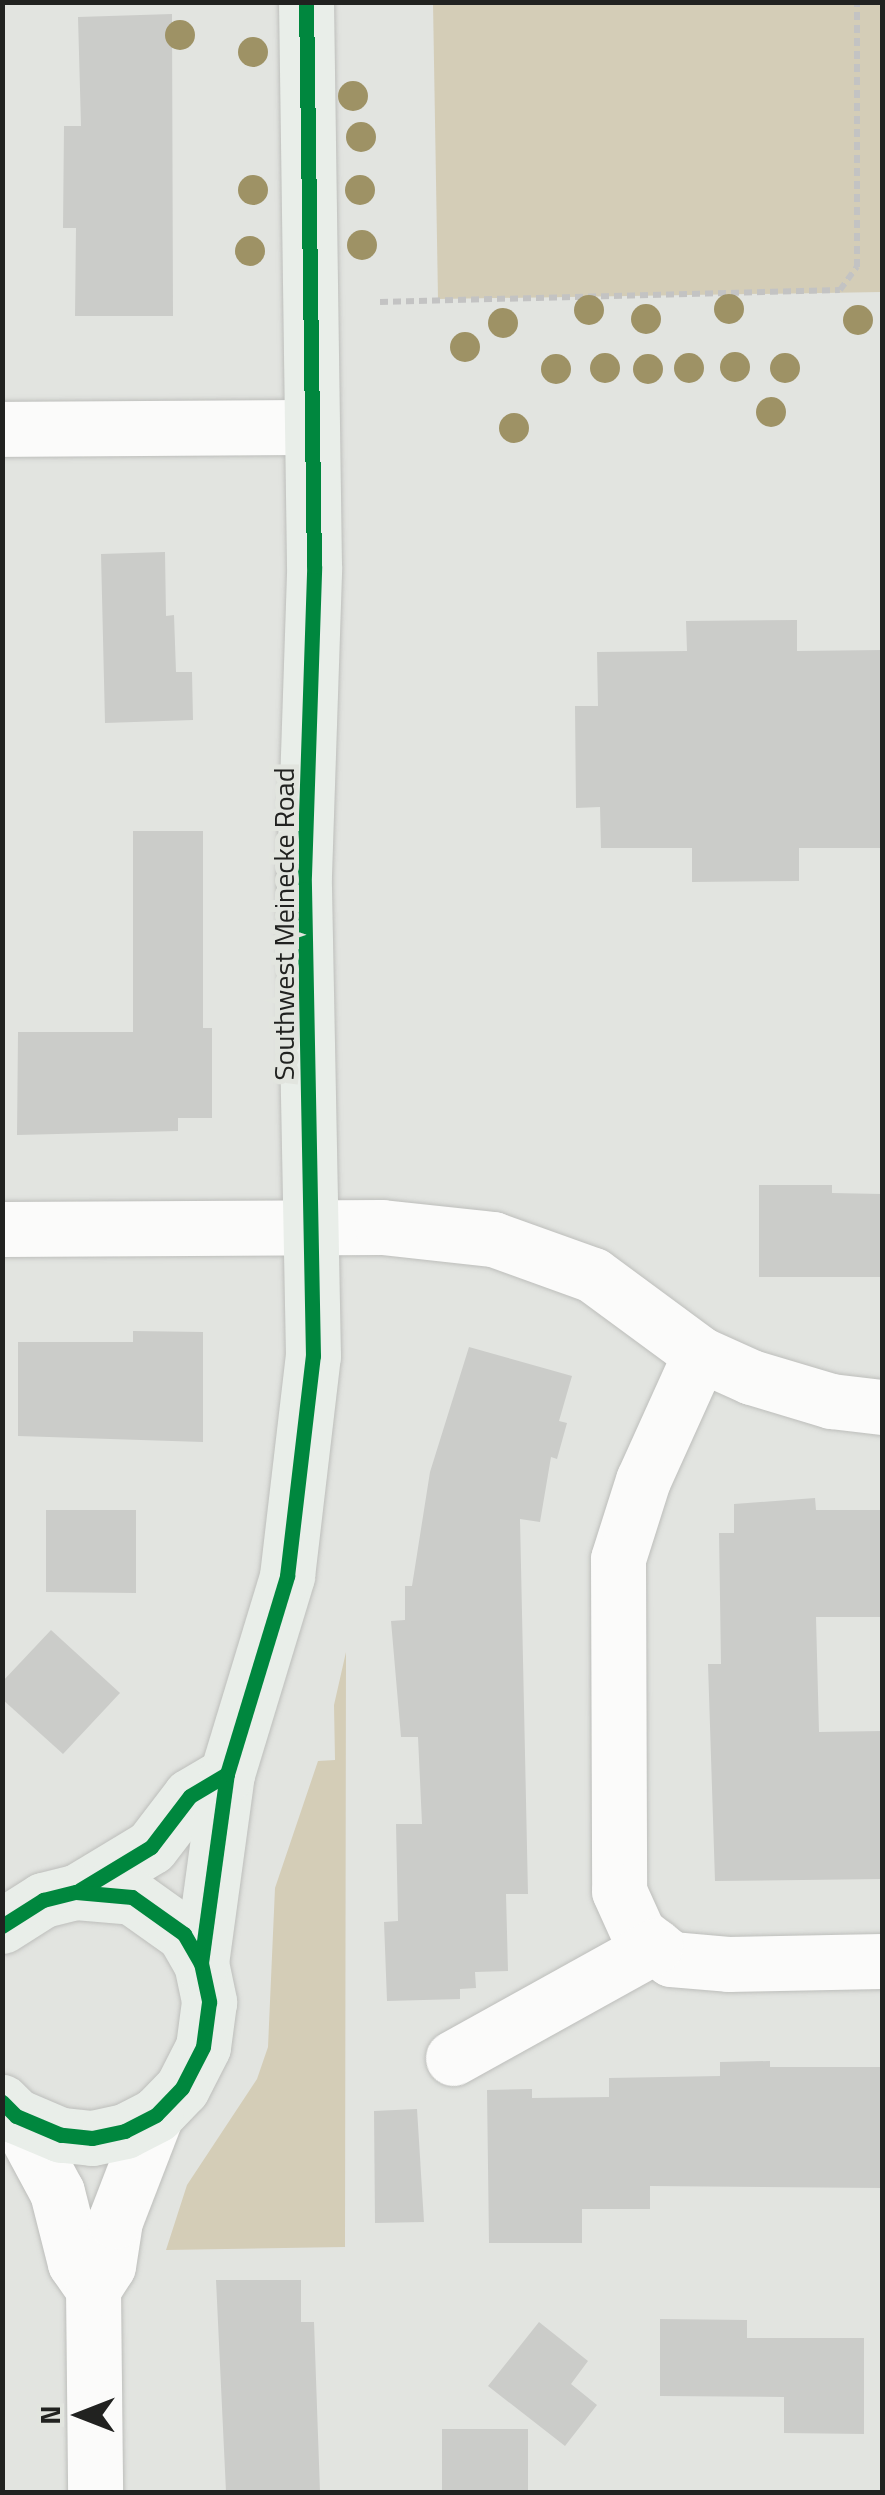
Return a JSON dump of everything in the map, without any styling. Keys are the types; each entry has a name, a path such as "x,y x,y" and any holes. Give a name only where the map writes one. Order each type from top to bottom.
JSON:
{"main road":[{"name":"Southwest Meinecke Road","path":"201,1962 227,1774 266,1660 301,1495 313,1356 304,874 312,427 306,2"},
{"path":"76,1892 151,1847 190,1796 227,1774"},
{"path":"3,1925 42,1900 76,1892 109,1892 150,1907 184,1934 201,1962 209,2002 203,2047 182,2088 156,2114 92,2138 61,2135 9,2109"}],"street":[{"path":"2,429 312,427"},
{"path":"2,1229 428,1230 537,1251 592,1275 700,1354 796,1392 882,1407"},
{"path":"700,1354 625,1528 614,1590 619,1890 638,1932 672,1958 697,1963 882,1961"},
{"path":"453,2058 654,1946"},
{"path":"9,2109 57,2192 76,2263 93,2289 95,2492"},
{"path":"93,2289 108,2266 115,2220 156,2114"}],"path":[{"path":"380,302 840,290 857,267 857,2"}],"shaded area":[{"path":"433,3 882,3 882,292 438,299"},
{"path":"346,1652 345,2247 166,2250 187,2185 257,2079 268,2047 275,1888 318,1761 335,1760 334,1705"}],"building":[{"path":"172,14 173,316 75,316 76,228 63,228 64,126 81,126 78,17"},
{"path":"165,552 166,616 174,615 176,672 192,672 193,720 105,723 101,554"},
{"path":"797,620 797,651 882,650 882,848 799,848 799,881 692,882 692,848 601,848 600,807 576,808 575,706 598,706 597,652 687,651 686,621"},
{"path":"133,831 203,831 203,1028 212,1028 212,1118 178,1118 178,1131 17,1135 18,1032 133,1032"},
{"path":"759,1185 832,1185 832,1193 882,1194 882,1277 759,1277"},
{"path":"133,1331 203,1332 203,1442 18,1436 18,1342 133,1342"},
{"path":"469,1347 572,1376 559,1421 567,1423 557,1459 551,1457 540,1522 520,1519 528,1894 506,1894 508,1971 475,1972 476,1988 460,1989 460,1999 387,2001 384,1922 398,1921 396,1824 422,1824 418,1737 401,1737 391,1621 405,1620 405,1586 412,1586 430,1472"},
{"path":"815,1498 816,1510 882,1510 882,1617 816,1617 819,1732 882,1731 882,1879 715,1881 708,1664 721,1664 719,1533 734,1533 734,1504"},
{"path":"46,1510 136,1510 136,1593 46,1592"},
{"path":"51,1630 120,1693 63,1754 2,1699 2,1682"},
{"path":"770,2061 770,2067 882,2067 882,2188 650,2186 650,2209 582,2209 582,2243 489,2243 487,2090 532,2089 532,2098 609,2097 609,2078 720,2076 720,2062"},
{"path":"417,2109 424,2222 375,2223 374,2111"},
{"path":"216,2280 301,2280 301,2322 314,2322 320,2492 226,2492"},
{"path":"660,2319 747,2320 747,2338 864,2338 864,2434 784,2433 784,2397 660,2396"},
{"path":"539,2322 588,2361 571,2384 597,2405 565,2446 488,2386"},
{"path":"442,2429 528,2429 528,2492 442,2492"}],"cycle path":[{"path":"201,1963 227,1774 287,1576 313,1356 304,875 314,566 306,2"},
{"path":"80,1890 151,1847 190,1796 227,1774"},
{"path":"2,1926 43,1900 76,1892 132,1897 184,1934 201,1963 209,2002 203,2047 182,2088 156,2115 125,2131 92,2138 61,2135 16,2116 2,2102"}]}
